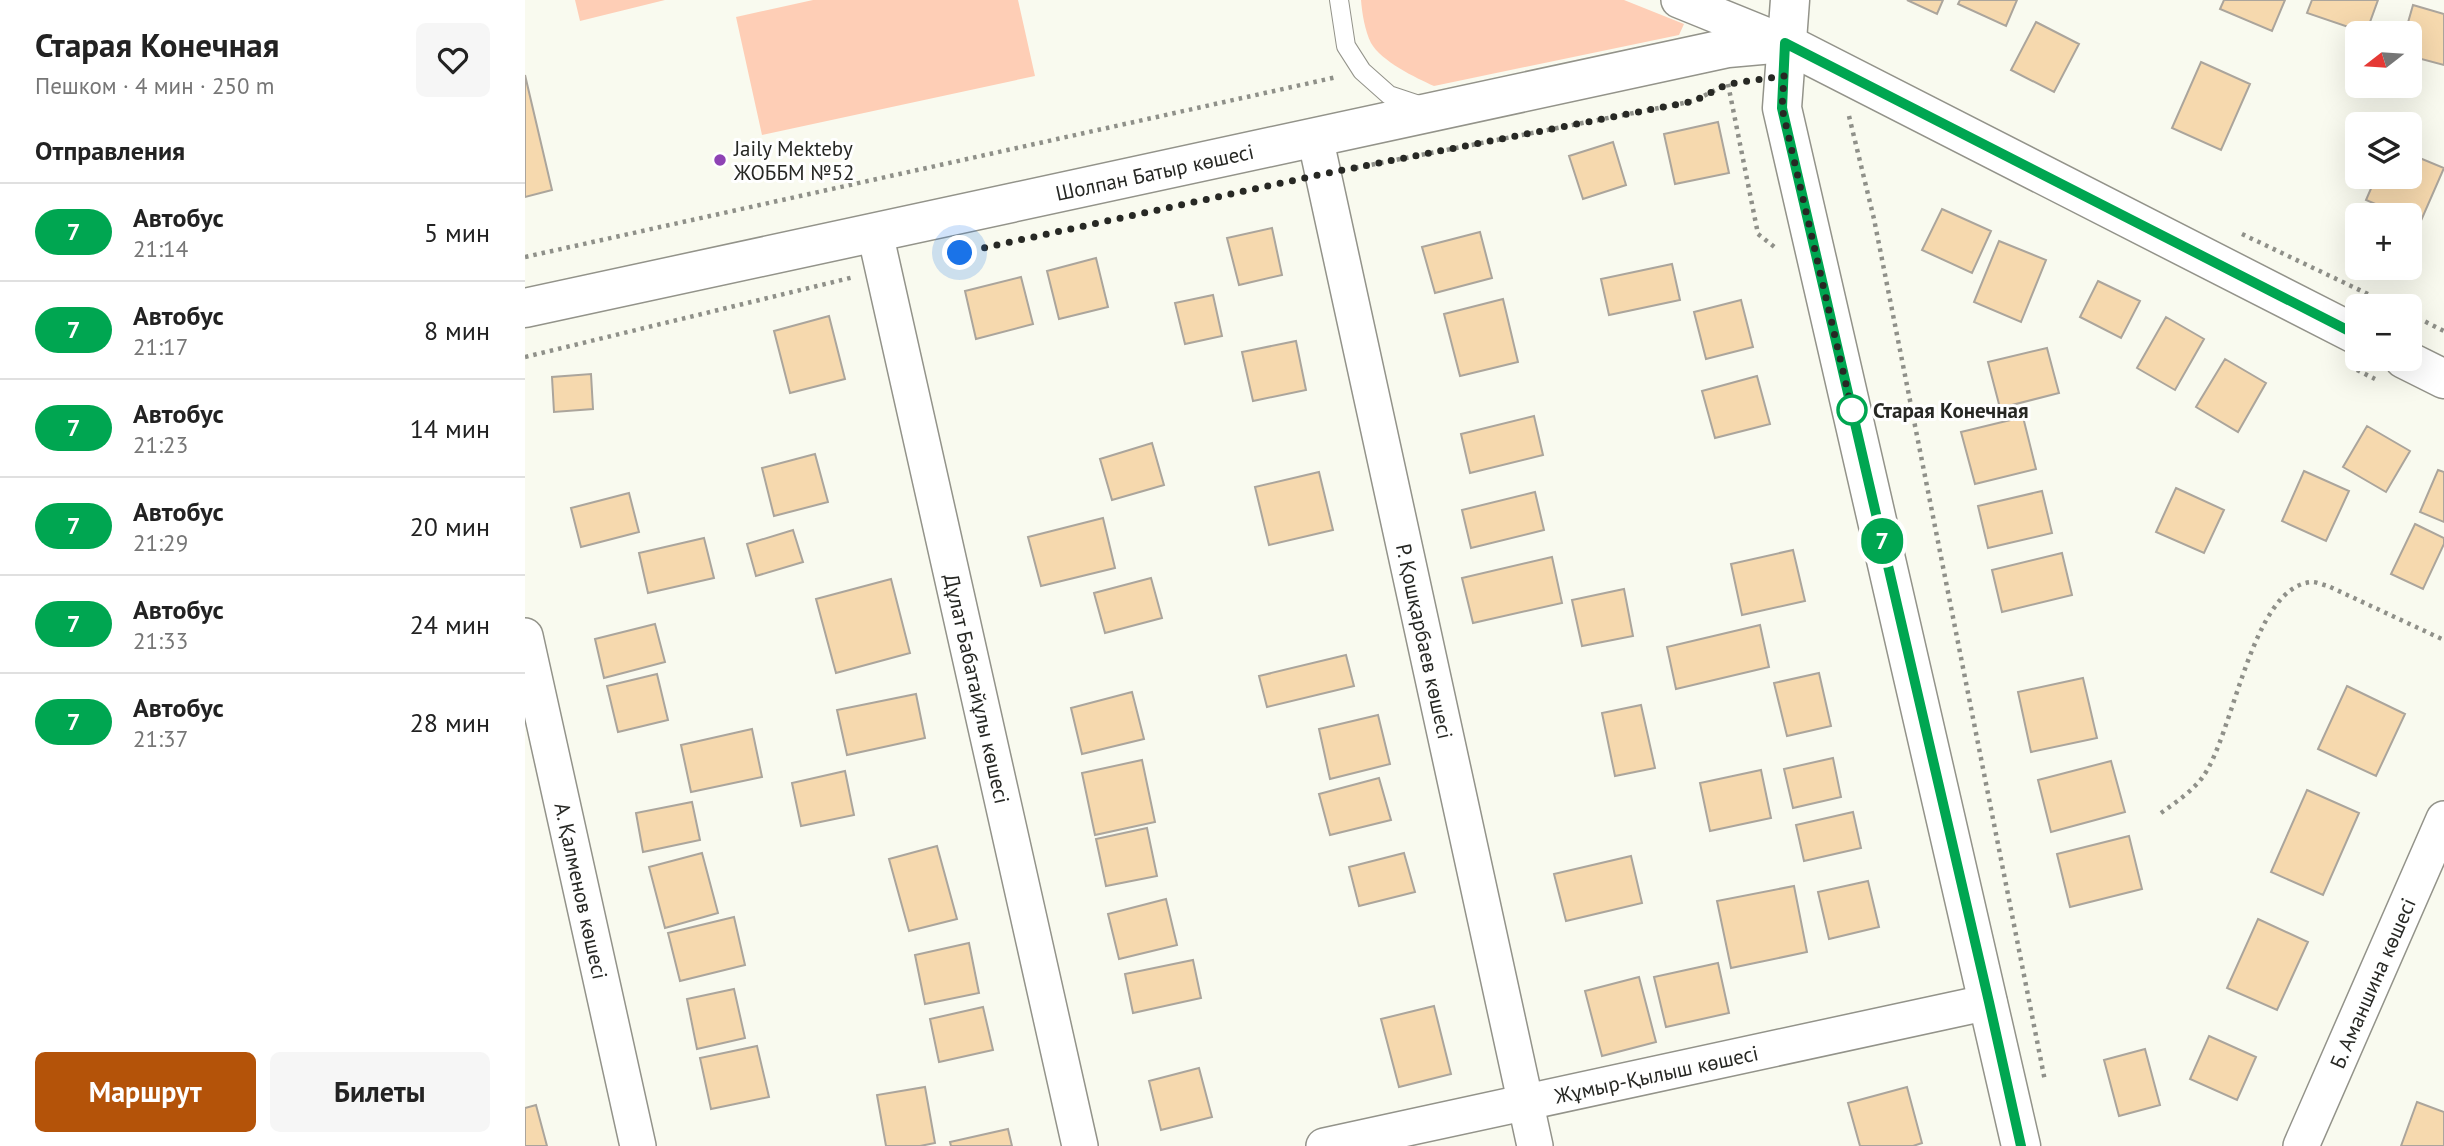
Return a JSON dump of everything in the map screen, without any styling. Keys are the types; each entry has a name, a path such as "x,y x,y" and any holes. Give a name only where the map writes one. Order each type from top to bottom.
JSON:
{"street":[{"path":"1679,0 1785,43 2345,346"},
{"path":"1790,0 1782,108 2021,1146"},
{"name":"Шолпан Батыр көшесі","path":"525,308 1728,48 1785,43"},
{"name":"Р. Қошқарбаев көшесі","path":"1315,137 1535,1146"},
{"name":"Дұлат Бабатайұлы көшесі","path":"875,233 1080,1146"},
{"path":"2393,371 2444,379"},
{"name":"А. Қалменов көшесі","path":"525,636 638,1146"},
{"name":"Б. Аманшина көшесі","path":"2301,1146 2434,868 2444,819"},
{"name":"Жұмыр-Қылыш көшесі","path":"1324,1146 1989,1002"},
{"path":"2281,1146 2320,1102"}],"lane":[{"path":"1339,0 1346,46 1362,71 1389,95 1435,111"}],"path":[{"path":"525,257 1362,71"},
{"path":"1323,174 1694,101 1728,84"},
{"path":"1860,118 1848,111 1877,233 2047,1091"},
{"path":"525,357 883,270"},
{"path":"2422,320 2444,331"},
{"path":"2161,813 2182,798 2203,777 2220,742 2257,637 2277,603 2298,587 2313,582 2328,586 2444,640"}],"shaded area":[{"path":"575,0 665,0 580,21"},
{"path":"813,0 1018,0 1035,76 762,135 736,17"},
{"path":"1361,0 1624,0 1684,24 1679,35 1434,86 1400,68 1376,50 1367,33"}],"building":[{"path":"1907,0 1943,0 1937,14"},
{"path":"1960,0 2017,0 2006,26 1958,4"},
{"path":"2224,0 2285,0 2272,31 2220,9"},
{"path":"2312,0 2378,0 2370,21 2345,21 2345,26 2307,13"},
{"path":"2413,5 2444,14 2444,65 2422,59 2422,21 2408,21"},
{"path":"2036,22 2079,44 2054,92 2011,70"},
{"path":"2201,62 2250,84 2221,150 2172,128"},
{"path":"525,75 552,190 525,197"},
{"path":"1718,122 1729,173 1675,184 1664,134"},
{"path":"1613,142 1626,185 1583,199 1569,156"},
{"path":"2422,159 2444,168 2422,218 2422,203 2373,203 2366,200 2371,189 2422,189"},
{"path":"1942,209 1991,231 1972,273 1922,250"},
{"path":"1272,228 1282,275 1239,285 1227,238"},
{"path":"1480,232 1492,278 1435,293 1422,247"},
{"path":"1999,241 2046,260 2021,322 1974,302"},
{"path":"1096,258 1108,307 1059,319 1047,271"},
{"path":"1672,264 1680,300 1609,315 1601,279"},
{"path":"1021,277 1033,324 976,339 965,291"},
{"path":"2098,281 2140,301 2121,338 2080,317"},
{"path":"1213,295 1222,336 1185,344 1175,303"},
{"path":"1503,299 1518,362 1460,376 1444,314"},
{"path":"1741,300 1753,347 1706,359 1694,312"},
{"path":"829,316 845,379 790,393 774,331"},
{"path":"2166,317 2204,339 2175,390 2137,368"},
{"path":"1296,341 1306,390 1253,401 1242,352"},
{"path":"2047,348 2059,393 2000,408 1988,362"},
{"path":"2225,359 2266,383 2238,432 2196,407"},
{"path":"591,374 593,409 554,412 552,377"},
{"path":"1757,376 1770,424 1715,438 1702,391"},
{"path":"1534,416 1543,455 1470,473 1461,434"},
{"path":"2023,417 2036,469 1975,484 1961,432"},
{"path":"2367,426 2410,451 2386,492 2343,467"},
{"path":"1152,443 1164,485 1112,500 1100,459"},
{"path":"815,454 828,502 774,516 762,468"},
{"path":"2438,470 2444,472 2444,522 2420,512"},
{"path":"2304,471 2349,491 2326,541 2282,521"},
{"path":"1319,472 1333,530 1269,545 1255,487"},
{"path":"2176,488 2224,510 2204,553 2156,532"},
{"path":"2042,491 2052,533 1988,548 1978,506"},
{"path":"1535,492 1544,530 1471,548 1462,510"},
{"path":"629,493 639,532 581,547 571,508"},
{"path":"1103,518 1115,568 1041,586 1028,537"},
{"path":"2415,524 2444,538 2444,544 2423,589 2391,574"},
{"path":"793,530 803,562 756,576 747,544"},
{"path":"704,538 714,578 648,593 639,553"},
{"path":"1793,550 1805,601 1742,615 1731,564"},
{"path":"2062,553 2072,595 2002,612 1992,570"},
{"path":"1552,557 1562,603 1473,623 1462,578"},
{"path":"1151,578 1162,618 1105,633 1094,593"},
{"path":"891,579 910,653 836,673 816,599"},
{"path":"1624,589 1633,636 1582,646 1572,600"},
{"path":"655,624 665,662 604,678 595,639"},
{"path":"1760,625 1769,667 1676,689 1667,647"},
{"path":"1346,655 1354,686 1267,707 1259,676"},
{"path":"1819,673 1831,726 1787,736 1774,683"},
{"path":"657,674 668,720 618,732 607,686"},
{"path":"2083,678 2097,738 2031,752 2018,692"},
{"path":"2347,686 2405,714 2376,776 2318,749"},
{"path":"1132,692 1144,739 1082,754 1071,708"},
{"path":"916,694 925,738 847,755 837,710"},
{"path":"1641,705 1655,768 1615,776 1602,713"},
{"path":"1378,715 1390,764 1330,779 1319,729"},
{"path":"752,729 762,777 691,792 681,745"},
{"path":"1833,758 1841,797 1793,808 1784,769"},
{"path":"1142,760 1155,822 1095,835 1082,773"},
{"path":"2111,761 2125,812 2051,832 2038,780"},
{"path":"1761,770 1771,818 1710,831 1700,783"},
{"path":"845,771 854,815 801,826 792,783"},
{"path":"1379,778 1391,820 1330,835 1319,794"},
{"path":"2307,790 2359,813 2323,895 2271,872"},
{"path":"692,802 700,840 643,852 636,813"},
{"path":"1853,812 1861,848 1804,861 1796,825"},
{"path":"1147,828 1157,876 1106,886 1096,839"},
{"path":"2129,836 2142,889 2070,907 2057,854"},
{"path":"937,846 957,919 909,931 889,859"},
{"path":"702,853 718,913 665,928 649,867"},
{"path":"1404,853 1415,892 1359,906 1349,867"},
{"path":"1631,856 1642,903 1566,921 1554,874"},
{"path":"1868,881 1879,927 1829,939 1818,892"},
{"path":"1794,886 1807,952 1731,968 1717,901"},
{"path":"1166,899 1177,945 1119,959 1108,914"},
{"path":"734,917 745,965 680,981 668,933"},
{"path":"2258,919 2308,942 2277,1010 2227,988"},
{"path":"969,943 979,993 925,1004 915,955"},
{"path":"1193,960 1201,998 1133,1013 1125,974"},
{"path":"1718,963 1729,1013 1666,1027 1654,977"},
{"path":"1639,977 1656,1042 1602,1056 1585,991"},
{"path":"734,989 745,1038 697,1049 687,999"},
{"path":"1434,1006 1451,1074 1399,1087 1381,1019"},
{"path":"983,1007 993,1050 939,1062 930,1019"},
{"path":"2209,1036 2256,1057 2237,1100 2190,1079"},
{"path":"757,1046 769,1097 711,1109 700,1058"},
{"path":"2145,1049 2160,1105 2119,1116 2104,1060"},
{"path":"1199,1068 1212,1117 1161,1130 1149,1081"},
{"path":"925,1087 935,1143 886,1146 877,1095"},
{"path":"1907,1087 1922,1143 1913,1146 1860,1146 1848,1103"},
{"path":"2417,1102 2444,1112 2444,1146 2401,1146"},
{"path":"536,1105 547,1146 525,1146 525,1108"},
{"path":"1008,1129 1012,1146 951,1146 950,1142"}],"bus line":[{"name":"7","path":"2021,1146 1782,108 1785,43 2345,329"}],"place":[{"name":"Jaily Mekteby ЖОББМ №52","path":"720,160"},
{"name":"Старая Конечная","path":"1852,410"}],"route":[{"path":"960,253 1323,174 1694,101 1728,84 1784,76 1782,108 1852,410"}]}
